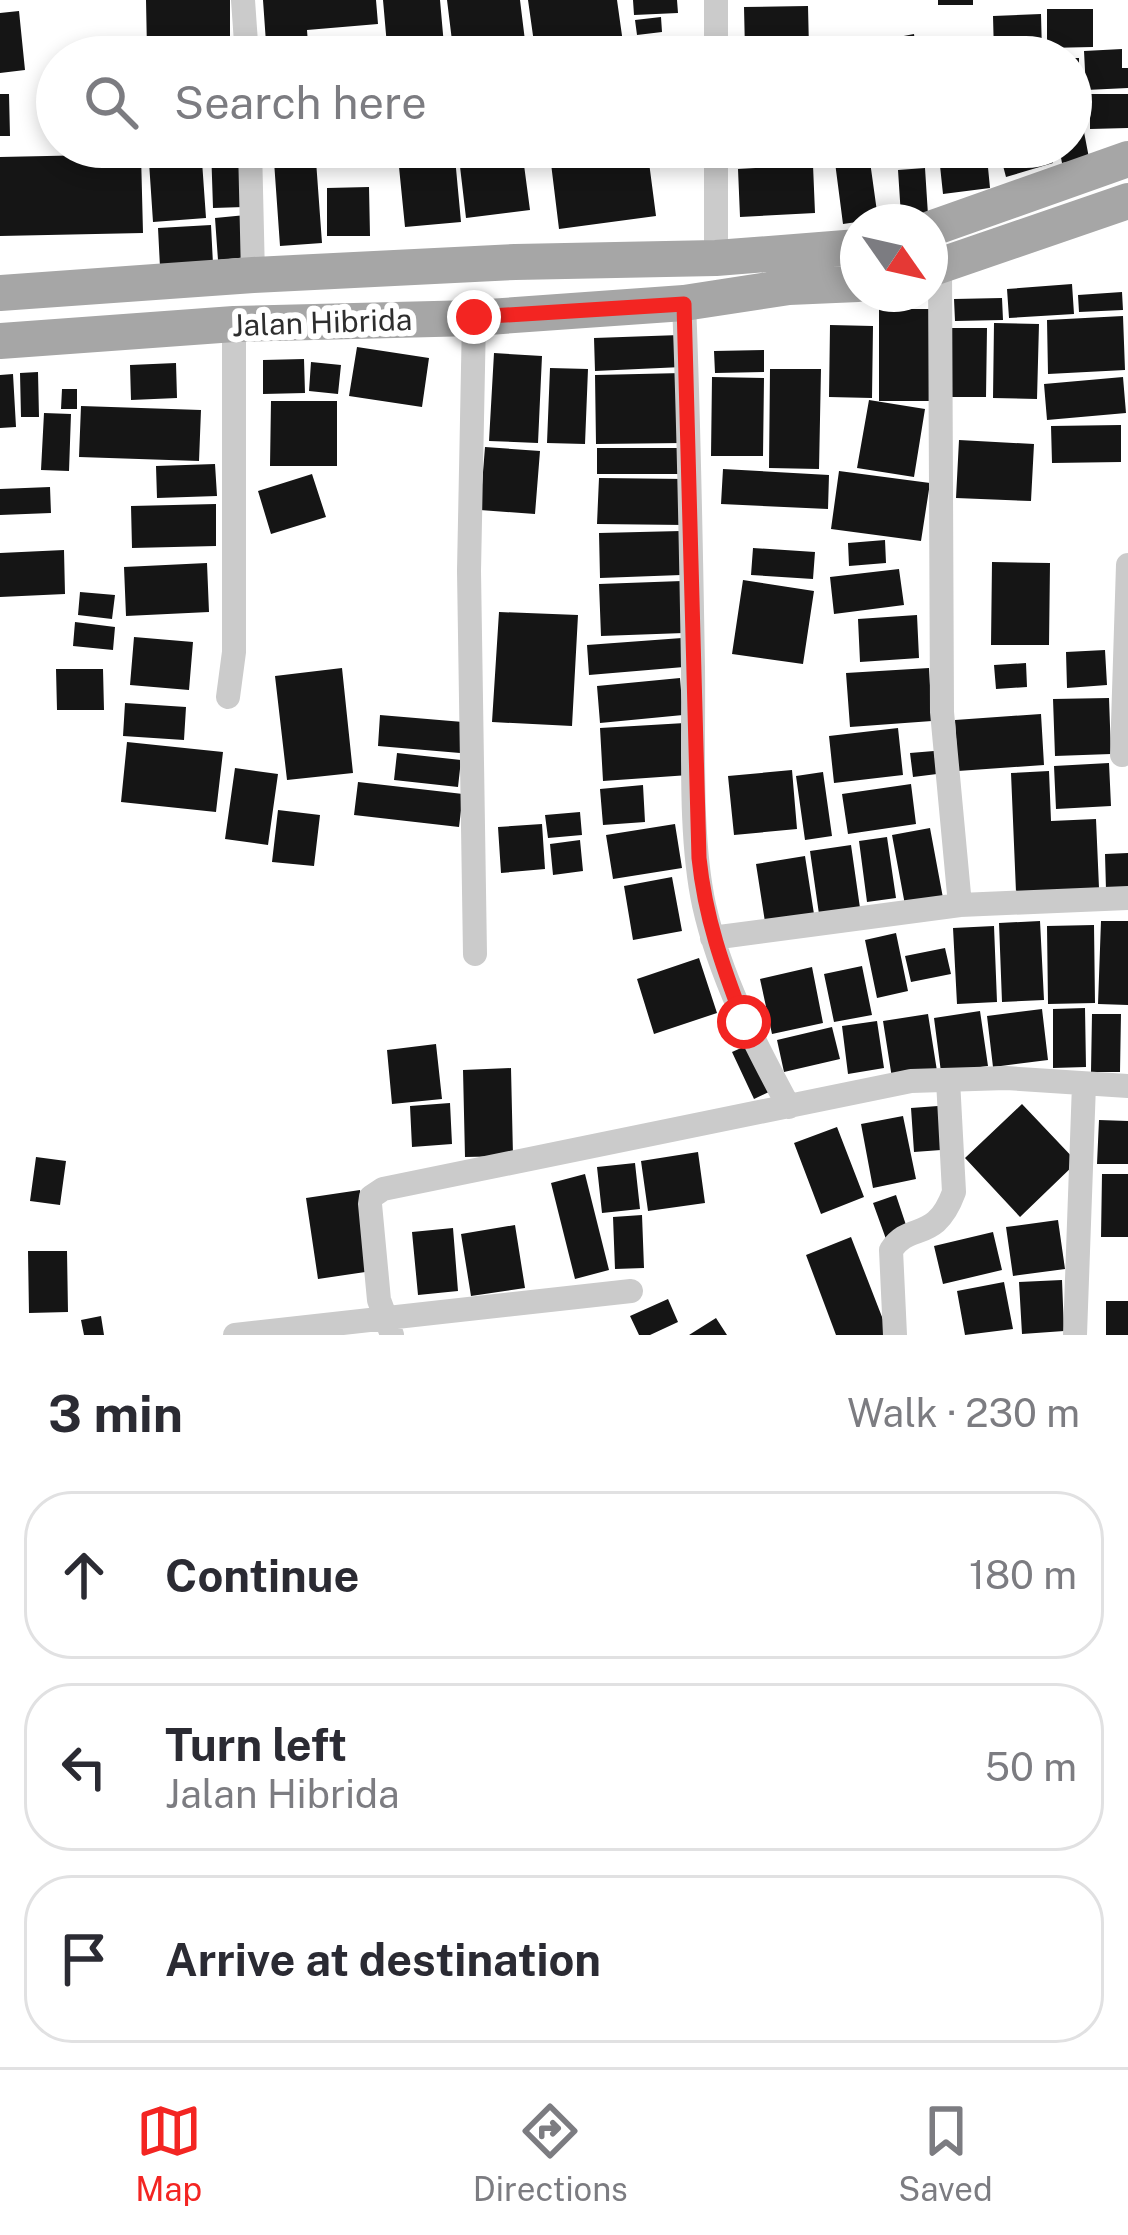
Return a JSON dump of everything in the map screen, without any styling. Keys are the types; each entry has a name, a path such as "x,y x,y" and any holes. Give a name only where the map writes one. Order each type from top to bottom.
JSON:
{"main road":[{"path":"948,223 1128,158"},
{"path":"948,263 1128,201"},
{"path":"0,293 253,275 716,258 840,248"},
{"path":"515,262 516,314"},
{"name":"Jalan Hibrida","path":"0,341 234,323 474,317 684,304 789,287 840,285"}],"street":[{"path":"243,0 246,36"},
{"path":"716,0 716,36"},
{"path":"250,168 253,275"},
{"path":"716,168 716,258"},
{"path":"684,304 694,768 703,900 744,1022 788,1107"},
{"path":"936,312 942,712 960,905"},
{"path":"474,317 469,571 475,954"},
{"path":"228,697 234,652 234,323"},
{"path":"1122,755 1128,565"},
{"path":"712,938 960,905 1128,898"},
{"path":"388,1327 379,1300 370,1204 376,1192 910,1081 1006,1078 1128,1086"},
{"path":"895,1335 891,1250 904,1237 935,1225 954,1192 948,1080"},
{"path":"1075,1335 1084,1084"},
{"path":"235,1335 388,1327 631,1292"}],"building":[{"path":"146,0 230,0 230,36 147,36"},
{"path":"263,0 376,0 378,24 307,30 307,36 266,36"},
{"path":"383,0 440,0 443,36 386,36"},
{"path":"447,0 520,0 524,36 451,36"},
{"path":"528,0 617,0 622,36 533,36"},
{"path":"633,0 677,0 678,13 634,15"},
{"path":"938,0 973,0 973,5 938,5"},
{"path":"808,6 809,36 745,36 744,7"},
{"path":"1047,9 1093,9 1093,47 1092,36 1047,36"},
{"path":"19,11 25,70 0,73 0,13"},
{"path":"1041,14 1042,36 994,36 993,16"},
{"path":"661,17 662,32 637,35 635,20"},
{"path":"1122,49 1128,88 1092,90 1092,51"},
{"path":"0,94 9,94 10,136 0,136"},
{"path":"1092,94 1128,94 1128,128 1092,129"},
{"path":"36,156 36,168 141,168 143,233 0,236 0,157"},
{"path":"149,168 202,168 206,218 153,222"},
{"path":"212,168 243,168 244,207 213,208"},
{"path":"274,168 317,168 322,243 280,246"},
{"path":"399,168 456,168 461,222 405,227"},
{"path":"460,168 524,168 530,210 466,218"},
{"path":"552,168 650,168 656,216 559,229"},
{"path":"813,168 815,213 740,217 738,169"},
{"path":"836,168 871,168 876,204 840,204"},
{"path":"925,168 927,204 900,204 898,170"},
{"path":"940,168 988,168 990,188 943,194"},
{"path":"1004,168 1036,168 1006,177"},
{"path":"369,187 370,236 327,236 327,188"},
{"path":"246,215 249,257 218,260 215,218"},
{"path":"211,225 213,264 160,267 158,228"},
{"path":"1072,284 1074,314 1009,318 1007,289"},
{"path":"1122,292 1123,310 1079,312 1078,295"},
{"path":"1002,298 1003,320 955,321 954,299"},
{"path":"879,312 932,312 932,401 879,401"},
{"path":"1123,316 1125,370 1048,374 1047,320"},
{"path":"994,323 1039,324 1037,399 993,398"},
{"path":"830,325 873,326 872,398 829,397"},
{"path":"945,328 987,328 986,397 944,397"},
{"path":"680,335 682,367 595,371 594,338"},
{"path":"357,347 429,358 422,407 349,396"},
{"path":"764,350 764,372 715,373 714,351"},
{"path":"494,353 542,356 538,443 489,441"},
{"path":"304,359 305,393 263,394 263,360"},
{"path":"311,362 341,365 338,394 309,391"},
{"path":"176,363 177,398 131,400 130,365"},
{"path":"550,368 588,369 585,444 547,443"},
{"path":"770,369 821,369 819,469 769,468"},
{"path":"38,372 39,417 21,417 20,373"},
{"path":"683,373 684,443 596,444 595,375"},
{"path":"13,374 16,427 0,428 0,375"},
{"path":"712,377 764,378 763,456 711,456"},
{"path":"1123,377 1126,413 1047,420 1044,384"},
{"path":"62,389 77,389 77,409 61,409"},
{"path":"869,400 925,409 914,477 857,468"},
{"path":"271,401 337,401 337,466 270,466"},
{"path":"81,406 201,410 199,461 79,457"},
{"path":"44,413 71,414 69,471 41,470"},
{"path":"1121,425 1121,462 1052,463 1051,426"},
{"path":"959,440 1034,444 1031,501 956,498"},
{"path":"485,447 540,451 535,514 480,510"},
{"path":"597,448 683,448 683,474 597,474"},
{"path":"215,464 217,496 157,498 156,466"},
{"path":"723,469 829,475 828,509 721,504"},
{"path":"839,471 930,483 921,541 831,529"},
{"path":"312,474 326,517 271,534 258,491"},
{"path":"599,478 685,479 685,525 597,524"},
{"path":"50,487 51,513 0,515 0,489"},
{"path":"216,504 216,546 132,548 131,506"},
{"path":"681,531 681,575 600,578 599,533"},
{"path":"885,540 886,563 849,566 848,543"},
{"path":"753,548 815,552 813,579 751,575"},
{"path":"64,550 65,594 0,597 0,553"},
{"path":"992,562 1050,563 1049,645 991,645"},
{"path":"207,563 209,612 126,616 124,567"},
{"path":"899,569 904,605 834,614 830,577"},
{"path":"743,580 814,591 803,664 732,654"},
{"path":"682,581 684,633 601,636 599,584"},
{"path":"80,592 115,595 112,619 78,615"},
{"path":"499,612 578,615 572,726 492,722"},
{"path":"917,615 919,658 860,662 858,619"},
{"path":"75,622 115,627 113,650 73,646"},
{"path":"134,637 193,642 189,690 130,685"},
{"path":"682,638 684,667 589,675 587,645"},
{"path":"1105,650 1107,685 1067,688 1066,652"},
{"path":"1026,663 1027,687 996,689 994,665"},
{"path":"342,668 353,773 287,780 275,676"},
{"path":"929,668 932,721 850,727 846,673"},
{"path":"56,669 103,669 104,710 57,710"},
{"path":"680,678 683,715 600,723 597,686"},
{"path":"1109,698 1111,754 1055,756 1053,699"},
{"path":"125,703 186,707 184,740 123,736"},
{"path":"1041,714 1044,765 958,771 955,720"},
{"path":"380,715 463,722 460,753 378,746"},
{"path":"685,723 689,775 603,781 600,728"},
{"path":"898,728 903,775 834,783 829,736"},
{"path":"127,742 223,752 216,812 121,802"},
{"path":"934,751 937,774 913,777 910,753"},
{"path":"397,753 461,760 458,787 394,780"},
{"path":"1109,763 1111,806 1056,809 1054,766"},
{"path":"235,768 278,774 268,845 225,839"},
{"path":"792,770 797,829 734,835 728,776"},
{"path":"1049,771 1051,821 1096,819 1099,888 1016,892 1011,773"},
{"path":"823,772 832,836 805,840 796,776"},
{"path":"358,782 463,794 459,827 354,815"},
{"path":"911,784 916,824 848,834 842,794"},
{"path":"643,785 645,822 603,825 600,789"},
{"path":"278,810 320,815 314,866 272,862"},
{"path":"580,812 582,835 548,838 545,815"},
{"path":"542,824 545,869 501,873 498,827"},
{"path":"675,824 682,868 613,879 606,835"},
{"path":"930,828 943,898 905,905 892,835"},
{"path":"887,837 896,898 867,902 859,841"},
{"path":"580,840 583,871 553,875 550,844"},
{"path":"851,845 860,908 819,914 810,851"},
{"path":"1128,853 1128,889 1106,890 1105,854"},
{"path":"805,856 814,914 765,922 756,864"},
{"path":"672,877 682,931 633,940 624,886"},
{"path":"1040,921 1044,1000 1002,1002 999,923"},
{"path":"1101,921 1128,921 1128,1005 1098,1004"},
{"path":"1094,925 1095,1003 1048,1004 1047,926"},
{"path":"994,926 997,1002 957,1004 953,928"},
{"path":"896,933 908,991 877,998 865,940"},
{"path":"945,948 951,974 911,982 905,956"},
{"path":"699,958 717,1013 654,1034 637,979"},
{"path":"862,966 872,1015 834,1022 824,974"},
{"path":"812,967 823,1023 772,1034 760,979"},
{"path":"1085,1008 1086,1067 1053,1068 1053,1009"},
{"path":"1042,1009 1048,1060 993,1067 987,1016"},
{"path":"980,1011 988,1066 941,1072 934,1018"},
{"path":"928,1014 937,1071 892,1078 883,1021"},
{"path":"1092,1014 1121,1014 1120,1072 1091,1072"},
{"path":"877,1021 884,1068 848,1074 842,1026"},
{"path":"832,1027 840,1059 784,1072 777,1040"},
{"path":"436,1044 442,1099 392,1104 387,1050"},
{"path":"750,1044 773,1090 754,1099 732,1052"},
{"path":"511,1068 513,1156 465,1157 463,1070"},
{"path":"450,1103 452,1144 412,1147 410,1106"},
{"path":"1022,1104 1077,1162 1020,1217 965,1158"},
{"path":"938,1106 941,1150 914,1152 911,1108"},
{"path":"903,1116 916,1179 873,1188 861,1124"},
{"path":"1099,1120 1128,1121 1128,1164 1097,1164"},
{"path":"837,1127 864,1197 821,1214 794,1143"},
{"path":"698,1152 705,1203 648,1211 641,1161"},
{"path":"36,1157 66,1161 60,1205 30,1201"},
{"path":"635,1163 640,1209 602,1213 597,1167"},
{"path":"585,1174 609,1270 575,1279 551,1183"},
{"path":"1102,1174 1128,1174 1128,1237 1101,1237"},
{"path":"360,1190 372,1271 318,1279 306,1198"},
{"path":"896,1195 908,1231 886,1239 873,1203"},
{"path":"642,1215 644,1268 615,1269 613,1217"},
{"path":"1058,1220 1065,1269 1013,1276 1006,1227"},
{"path":"515,1225 525,1288 471,1296 461,1234"},
{"path":"453,1228 458,1291 418,1295 412,1232"},
{"path":"993,1232 1002,1270 943,1284 934,1246"},
{"path":"851,1237 889,1335 836,1335 806,1255"},
{"path":"28,1251 67,1251 68,1312 29,1313"},
{"path":"1062,1280 1064,1331 1022,1334 1019,1282"},
{"path":"1004,1282 1013,1329 965,1335 957,1291"},
{"path":"668,1299 678,1322 639,1335 630,1316"},
{"path":"1106,1301 1128,1301 1128,1335 1106,1335"},
{"path":"101,1316 104,1335 84,1335 81,1320"},
{"path":"716,1318 727,1335 689,1335"}],"route":[{"path":"474,317 684,304 699,858 712,938 744,1022"}]}
